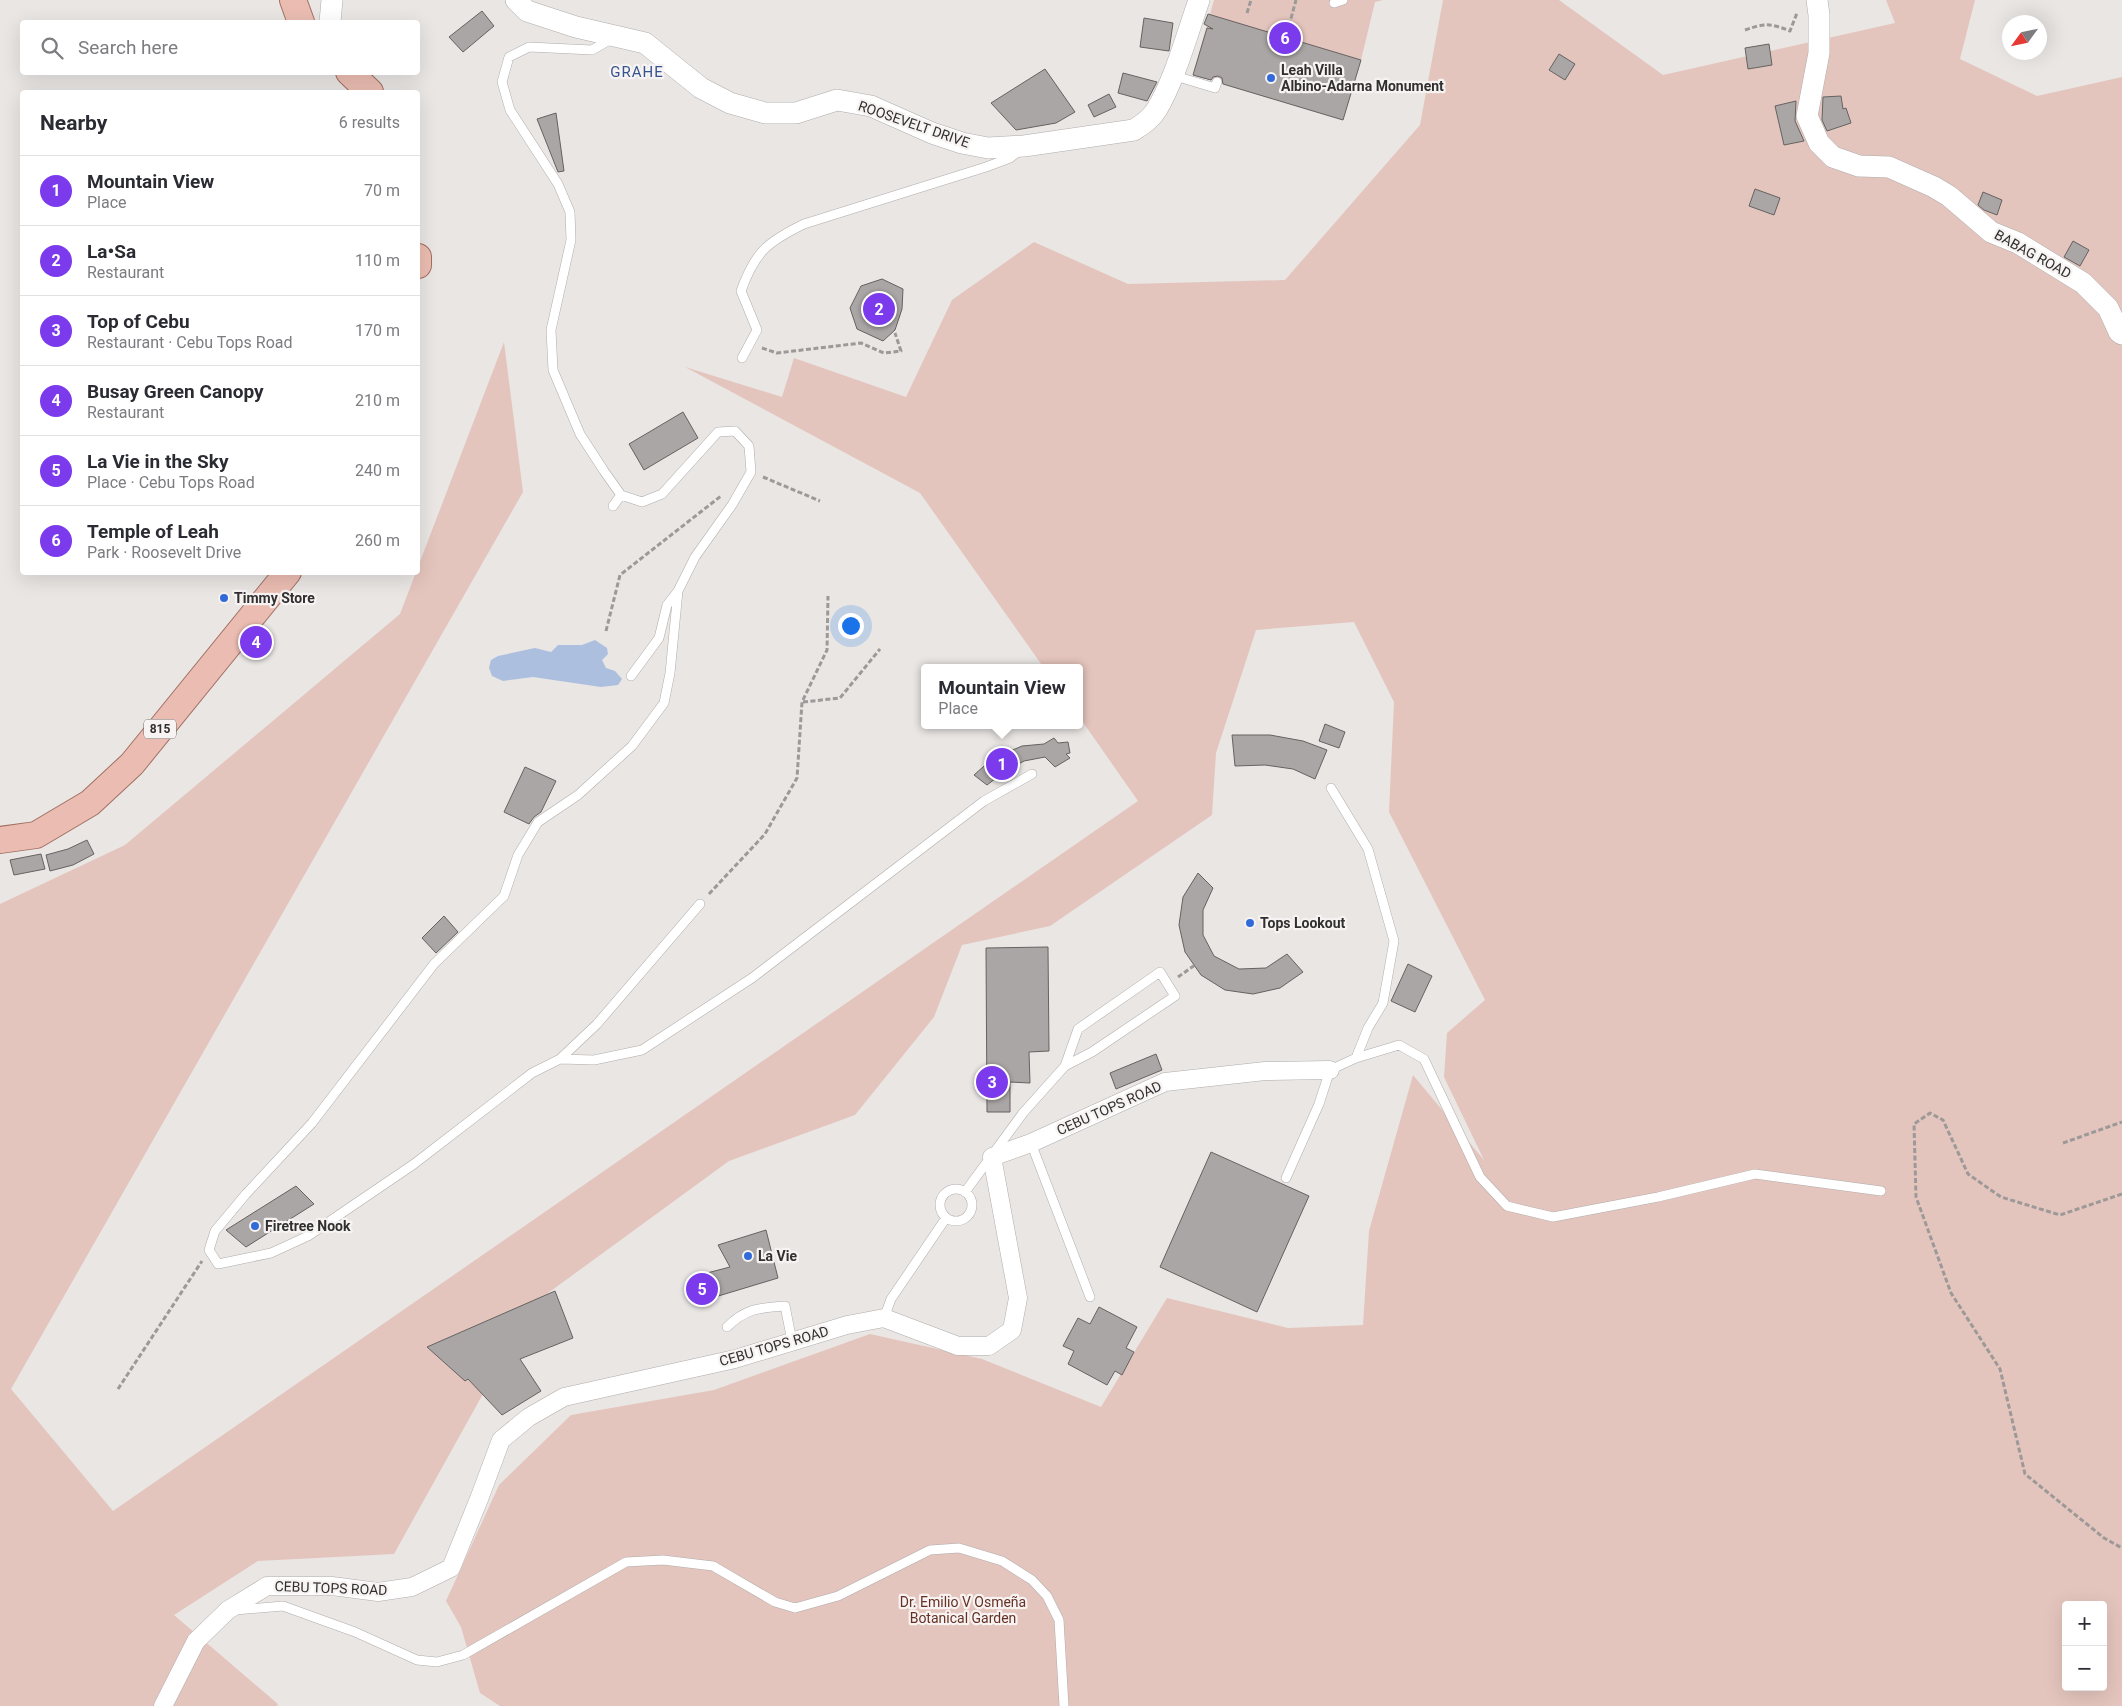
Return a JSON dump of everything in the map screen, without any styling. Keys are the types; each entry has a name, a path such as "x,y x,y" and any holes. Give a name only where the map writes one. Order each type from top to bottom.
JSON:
{"main road":[{"path":"293,0 300,20"},
{"path":"352,75 368,90"},
{"name":"815","path":"0,840 36,835 90,803 132,764 286,575"}],"street":[{"path":"330,20 332,0"},
{"name":"ROOSEVELT DRIVE","path":"516,0 527,11 616,37 645,43 701,88 730,103 765,113 796,113 837,100 871,106 962,143 988,148 1024,146 1134,130 1148,122 1157,109 1172,75 1199,0"},
{"name":"BABAG ROAD","path":"1807,4 1819,15 1819,53 1807,116 1819,143 1833,157 1859,166 1888,167 1934,187 1949,196 1991,232 2018,243 2083,283 2108,308 2119,332 2122,334"},
{"name":"CEBU TOPS ROAD","path":"992,1157 1031,1143 1165,1082 1264,1071 1330,1070"},
{"path":"884,1318 958,1346 990,1346 1012,1330 1018,1298 992,1157"},
{"name":"CEBU TOPS ROAD","path":"163,1706 196,1641 228,1610 266,1586 332,1586 378,1592 412,1587 451,1568 480,1499 501,1440 529,1416 564,1396 735,1359 847,1325 884,1318"}],"lane":[{"path":"616,37 592,50 529,47 509,57 502,82 510,110 558,184 570,212 570,240 550,330 553,370 580,434 621,495 642,502 662,494 718,432 735,431 749,446 751,472 732,505 695,557 678,591 667,604 660,638 631,676"},
{"path":"1172,75 1215,88 1217,82"},
{"path":"742,358 757,330 740,292 749,268 762,250 780,236 804,224 986,167 1010,158 1024,146"},
{"path":"613,506 621,495"},
{"path":"678,591 670,673 664,703 632,746 578,795 538,822 518,854 504,896 434,964 312,1123 246,1194 215,1231 209,1250 218,1264 271,1253 308,1236 414,1164 532,1073 560,1059 596,1024 700,904"},
{"path":"560,1059 594,1060 642,1050 752,978 984,801 1032,774"},
{"path":"1331,788 1368,849 1394,941 1383,1003 1368,1028 1356,1058"},
{"path":"965,1192 1023,1114 1065,1066 1092,1052 1175,996 1160,972 1078,1029 1065,1066"},
{"path":"1286,1178 1319,1104 1330,1070 1356,1058 1399,1045 1424,1059 1480,1177 1506,1206 1553,1217 1658,1197 1755,1174 1881,1191"},
{"path":"1031,1143 1090,1297"},
{"path":"951,1189 965,1192 970,1198 972,1206 969,1214 963,1220 954,1221 946,1218 941,1213 939,1206 945,1193 951,1189"},
{"path":"884,1318 890,1300 946,1218"},
{"path":"727,1327 735,1318 757,1308 785,1306 792,1341"},
{"path":"228,1610 283,1606 355,1632 417,1660 437,1662 463,1655 626,1562 662,1560 713,1566 775,1602 795,1608 838,1596 930,1550 959,1548 1002,1561 1032,1580 1047,1596 1059,1620 1064,1706"}],"path":[{"path":"1247,12 1251,0"},
{"path":"1287,33 1296,0"},
{"path":"1745,30 1763,24 1773,24 1790,30 1797,16 1807,4"},
{"path":"749,344 776,353 861,343 884,353 901,351 895,333"},
{"path":"751,472 820,501"},
{"path":"606,631 620,575 721,496 732,505"},
{"path":"700,904 766,834 797,778 802,702 827,650 828,596"},
{"path":"802,702 840,698 880,649"},
{"path":"1168,984 1195,965"},
{"path":"2122,1194 2060,1215 2001,1197 1968,1174 1943,1120 1930,1113 1914,1124 1916,1197 1951,1293 2000,1369 2025,1474 2104,1538 2122,1548"},
{"path":"2063,1143 2122,1122"},
{"path":"118,1389 209,1250"}],"green space":[{"path":"1214,0 1383,0 1375,2 1361,60 1343,120 1193,75"},
{"name":"Dr. Emilio V Osmeña Botanical Garden","path":"1443,0 1559,0 1663,75 1895,23 1886,0 1975,0 1960,59 2037,96 2122,77 2122,1706 500,1706 480,1693 461,1627 446,1601 499,1485 571,1415 714,1390 870,1334 982,1359 1101,1407 1167,1298 1288,1328 1363,1325 1369,1231 1413,1075 1484,1160 1444,1077 1447,1033 1485,1000 1389,812 1394,702 1354,622 1256,630 1216,753 1212,815 1050,926 962,945 934,1017 855,1115 729,1161 533,1304 394,1554 258,1561 174,1615 278,1704 277,1706 0,1706 0,904 125,845 400,614 415,575 420,575 420,562 504,342 523,492 11,1389 113,1511 1138,801 1083,722 1083,664 1041,664 920,493 685,367 782,397 794,358 906,397 952,300 1034,242 1128,284 1285,280 1420,125"}],"water":[{"path":"595,640 607,648 608,654 602,660 606,668 615,671 622,679 618,685 601,687 533,677 503,681 492,676 489,668 491,660 498,656 535,648 551,652 558,645 582,645"}],"building":[{"path":"482,11 494,26 463,52 449,37"},
{"path":"1208,14 1361,60 1343,120 1223,84 1222,78 1218,76 1213,77 1211,80 1193,75 1207,28 1213,29 1204,24"},
{"path":"1144,18 1173,23 1169,51 1140,47"},
{"path":"1769,44 1772,65 1748,69 1745,48"},
{"path":"1559,54 1575,64 1565,80 1549,70"},
{"path":"1045,69 1075,112 1056,123 1016,130 991,103"},
{"path":"1123,73 1157,82 1147,101 1118,93"},
{"path":"1109,94 1116,107 1094,117 1088,105"},
{"path":"1841,96 1843,109 1846,108 1851,123 1827,131 1822,120 1823,97"},
{"path":"1796,101 1795,121 1804,141 1784,145 1775,106"},
{"path":"556,113 564,171 558,172 537,119"},
{"path":"1755,189 1780,198 1774,215 1749,206"},
{"path":"1983,192 2002,200 1997,215 1984,210 1978,205"},
{"path":"2073,241 2089,250 2080,266 2064,257"},
{"path":"882,279 903,289 902,309 895,330 883,341 857,329 850,308 861,286"},
{"path":"683,412 698,438 644,470 629,444"},
{"path":"1325,724 1345,732 1339,748 1319,741"},
{"path":"1232,735 1270,735 1303,741 1327,750 1315,779 1293,769 1265,765 1235,766"},
{"path":"1054,738 1058,743 1068,742 1070,753 1066,754 1070,758 1055,767 1045,757 1024,761 1004,772 987,785 974,775 992,759 1022,746 1044,744"},
{"path":"525,767 556,781 541,812 529,824 504,812"},
{"path":"87,840 94,854 73,865 50,871 46,855 68,849"},
{"path":"41,854 45,869 14,875 10,860"},
{"path":"1198,873 1213,888 1203,910 1203,935 1214,956 1239,969 1266,968 1287,954 1303,972 1280,988 1253,994 1225,990 1201,975 1185,952 1179,925 1183,897"},
{"path":"444,916 458,932 436,953 422,938"},
{"path":"1048,947 1049,1051 1029,1052 1030,1083 1010,1082 1010,1112 987,1112 986,948"},
{"path":"1408,964 1432,976 1415,1012 1391,1001"},
{"path":"1156,1054 1162,1070 1116,1089 1110,1073"},
{"path":"1211,1152 1309,1196 1257,1312 1160,1267"},
{"path":"296,1186 314,1204 246,1247 226,1230"},
{"name":"La Vie","path":"766,1230 778,1278 715,1297 707,1273 730,1267 718,1245"},
{"path":"555,1291 573,1338 520,1359 541,1391 502,1415 468,1379 465,1381 427,1347"},
{"path":"1099,1307 1137,1327 1126,1348 1134,1352 1122,1375 1115,1371 1107,1385 1068,1364 1074,1351 1063,1346 1078,1318 1090,1324"}],"place":[{"name":"Temple of Leah","path":"1285,38"},
{"name":"Leah Villa Albino-Adarna Monument","path":"1271,78"},
{"name":"La•Sa","path":"879,309"},
{"name":"Timmy Store","path":"224,598"},
{"name":"Busay Green Canopy","path":"256,642"},
{"name":"Mountain View","path":"1002,764"},
{"name":"Tops Lookout","path":"1250,923"},
{"name":"Top of Cebu","path":"992,1082"},
{"name":"Firetree Nook","path":"255,1226"},
{"name":"La Vie","path":"748,1256"},
{"name":"La Vie in the Sky","path":"702,1289"}],"district":[{"name":"GRAHE","path":"637,72"}]}
